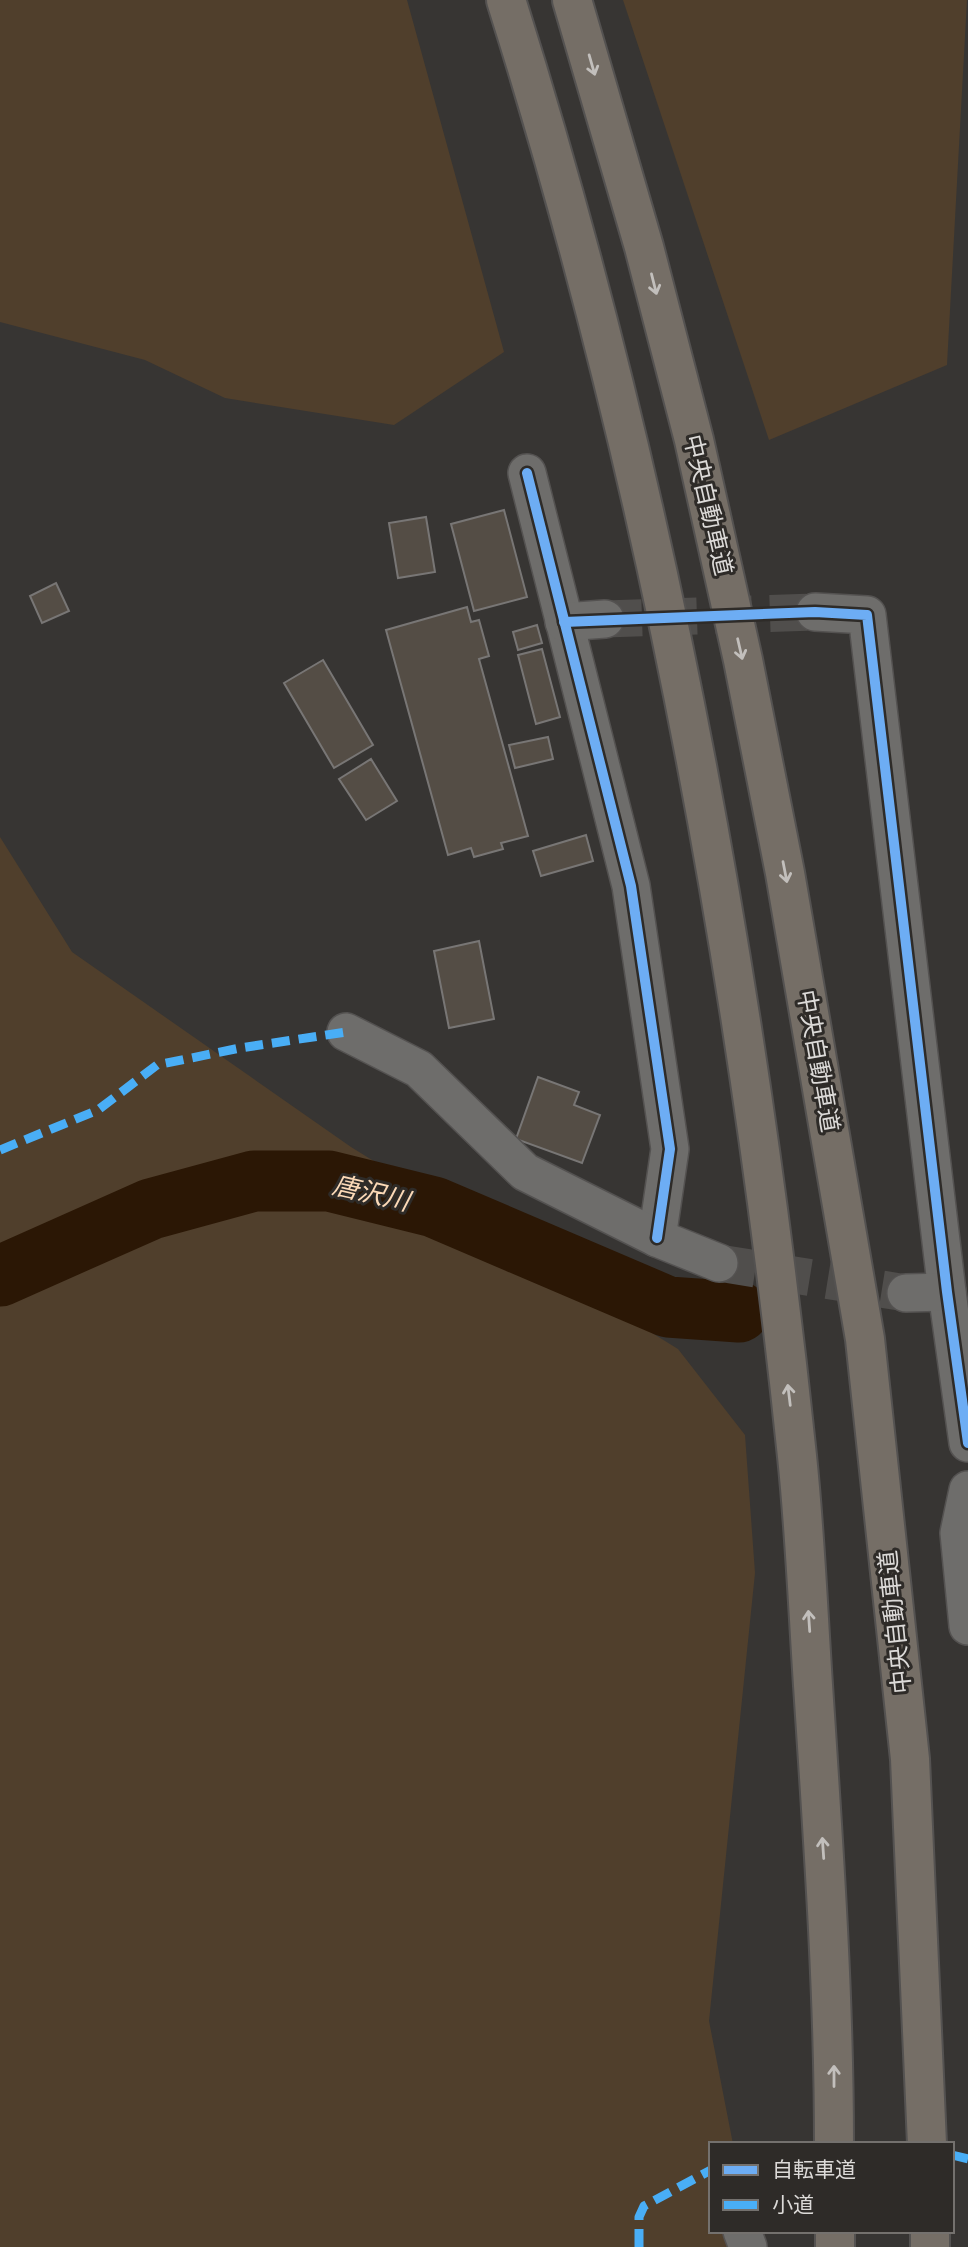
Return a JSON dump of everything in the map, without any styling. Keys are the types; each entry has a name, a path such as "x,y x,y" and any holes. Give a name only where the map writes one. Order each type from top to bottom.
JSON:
{"highway":[{"path":"506,0 596,317 668,620 711,848 750,1086 797,1458 834,2017 834,2142"},
{"name":"中央自動車道","path":"572,0 644,247 694,440 743,660 785,873 865,1339 910,1759 927,2142"}],"street":[{"path":"527,473 631,886 670,1149 657,1238"},
{"path":"815,612 867,615 947,1292 968,1443"},
{"path":"564,622 605,619"},
{"path":"346,1032 419,1069 525,1172 657,1238 719,1263"},
{"path":"906,1293 947,1292"},
{"path":"968,1490 959,1534 968,1626"}],"shaded area":[{"path":"0,0 407,0 504,352 394,425 225,398 145,360 0,322"},
{"path":"623,0 967,0 947,365 769,440"},
{"path":"0,837 72,952 351,1147 678,1349 745,1435 755,1573 709,2021 733,2142 709,2142 709,2233 750,2233 753,2247 0,2247"}],"building":[{"path":"504,510 527,597 474,611 451,524"},
{"path":"426,517 435,572 398,578 389,523"},
{"path":"56,583 69,611 42,623 30,596"},
{"path":"467,607 471,622 479,620 489,656 479,659 528,836 501,843 503,849 474,857 471,848 448,855 386,630"},
{"path":"537,625 542,643 518,650 513,632"},
{"path":"542,649 560,717 536,724 518,655"},
{"path":"323,660 373,745 334,768 284,683"},
{"path":"548,737 553,759 515,768 509,745"},
{"path":"371,759 397,801 366,820 339,779"},
{"path":"586,835 593,861 541,876 533,851"},
{"path":"479,941 494,1019 449,1028 434,951"},
{"path":"538,1077 579,1092 574,1105 600,1115 582,1163 516,1139"}],"waterway":[{"name":"唐沢川","path":"0,1276 151,1209 254,1181 329,1181 434,1207 668,1307 739,1312"}],"tunnel":[{"path":"605,619 815,612"},
{"path":"719,1263 906,1293"}],"marked path":[{"path":"0,1150 98,1110 157,1065 240,1048 346,1032"},
{"path":"954,2156 968,2159"},
{"path":"639,2247 639,2217 644,2206 709,2171"}],"cycle path":[{"path":"527,473 631,886 670,1149 657,1238"},
{"path":"564,622 815,612 867,615 947,1292 968,1443"}]}
